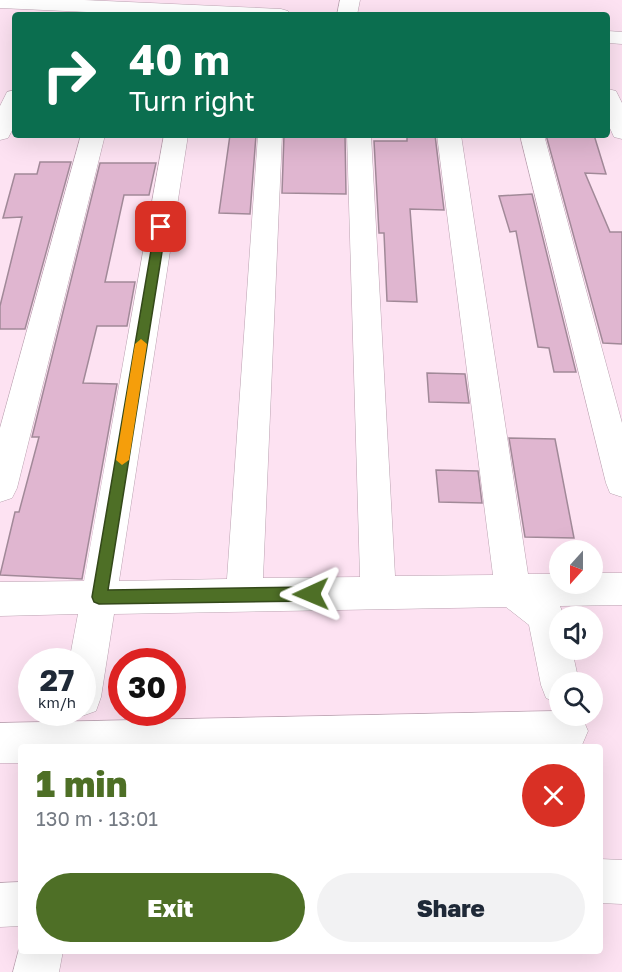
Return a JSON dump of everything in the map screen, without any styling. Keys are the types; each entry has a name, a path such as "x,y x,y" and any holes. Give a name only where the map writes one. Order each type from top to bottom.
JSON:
{"street":[{"path":"0,2 54,9 162,12"},
{"path":"610,102 617,122"},
{"path":"5,125 12,105"},
{"path":"0,488 92,138"},
{"path":"90,648 176,138"},
{"path":"244,595 270,138"},
{"path":"359,138 378,593"},
{"path":"449,138 513,591 546,616 557,672"},
{"path":"533,138 622,483"},
{"path":"0,599 622,589"},
{"path":"0,743 76,734 568,731"},
{"path":"603,881 622,882"},
{"path":"0,905 18,904"},
{"path":"36,972 39,954"}],"building":[{"path":"230,138 256,138 250,214 219,213"},
{"path":"284,138 345,138 346,194 282,193"},
{"path":"407,138 435,138 444,210 410,209 417,302 387,301 384,233 379,233 374,141 407,141"},
{"path":"547,138 595,138 606,174 585,173 610,232 622,232 622,344 603,343"},
{"path":"40,162 71,162 25,329 0,329 0,306 22,217 3,218 15,174 37,174"},
{"path":"100,163 156,163 149,195 124,195 105,282 135,282 127,326 97,326 83,383 117,384 82,579 0,575 15,512 19,512 39,437 32,437"},
{"path":"532,194 576,372 554,372 549,348 538,347 516,231 510,232 499,196"},
{"path":"427,373 465,374 469,403 429,402"},
{"path":"509,438 555,439 574,538 525,537"},
{"path":"436,470 478,471 482,503 439,502"}],"slow traffic":[{"path":"122,460 141,344"}],"route":[{"path":"161,227 99,597 311,594"}]}
